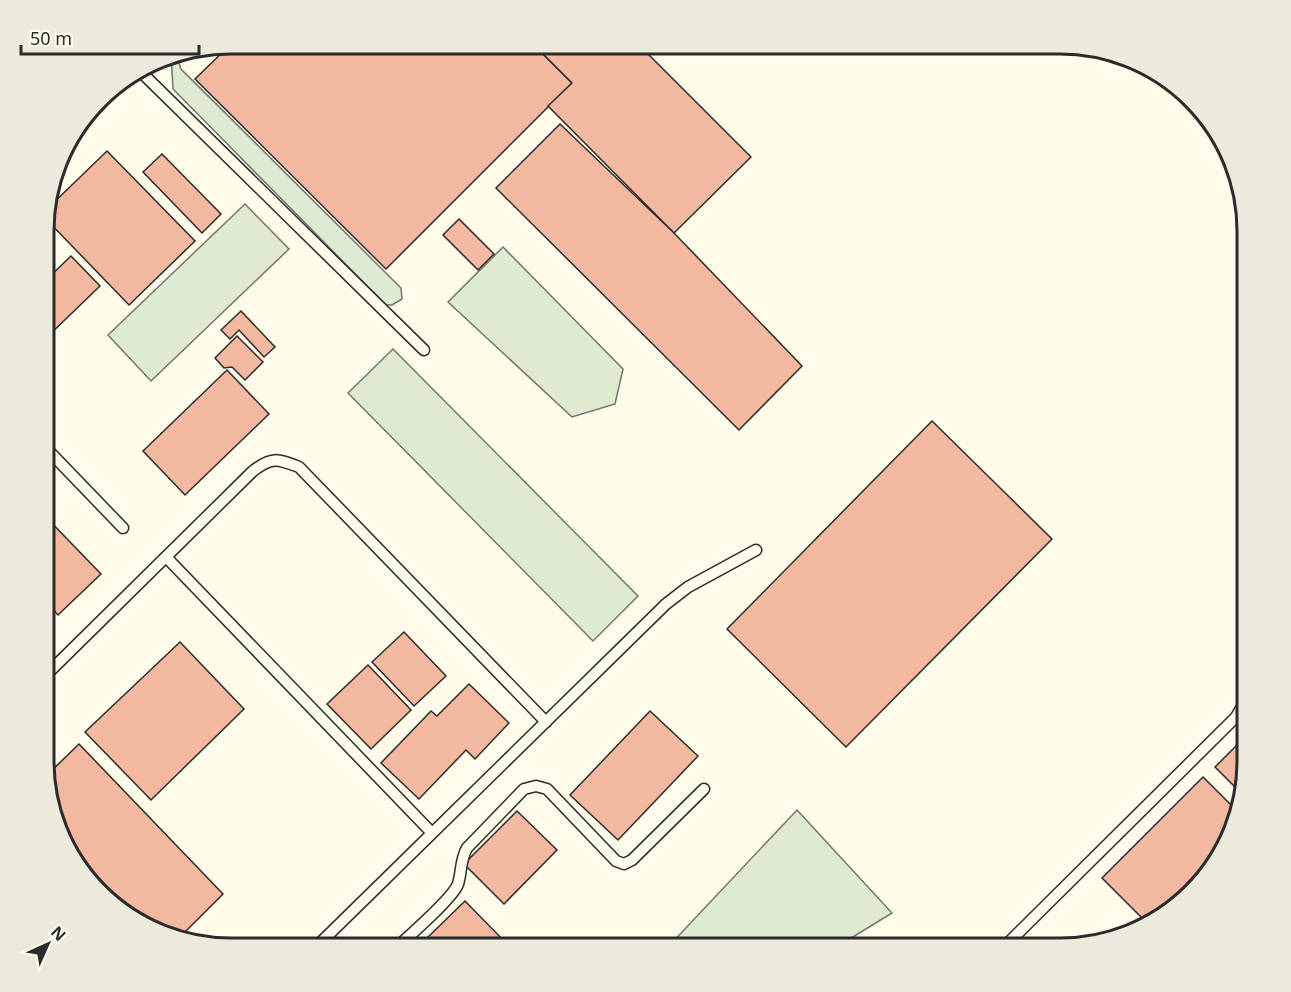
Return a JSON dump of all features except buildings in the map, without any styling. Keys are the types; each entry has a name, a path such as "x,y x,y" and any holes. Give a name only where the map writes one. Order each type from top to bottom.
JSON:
{"lane":[{"path":"145,76 424,350"},
{"path":"54,456 123,528"},
{"path":"54,667 265,462 280,459 299,467 546,722"},
{"path":"325,938 666,604 696,582 756,550"},
{"path":"166,557 432,833"},
{"path":"1013,938 1237,715"},
{"path":"406,938 458,885 460,859 467,848 524,789 536,786 547,789 616,861 624,864 632,860 704,789"}],"green space":[{"path":"179,62 181,69 401,288 402,299 392,305 386,305 173,89 172,64"},
{"path":"245,204 289,249 151,381 108,335"},
{"path":"503,247 623,369 615,404 572,417 448,302"},
{"path":"393,349 638,596 593,641 348,393"},
{"path":"797,810 892,913 851,938 676,938"}]}
